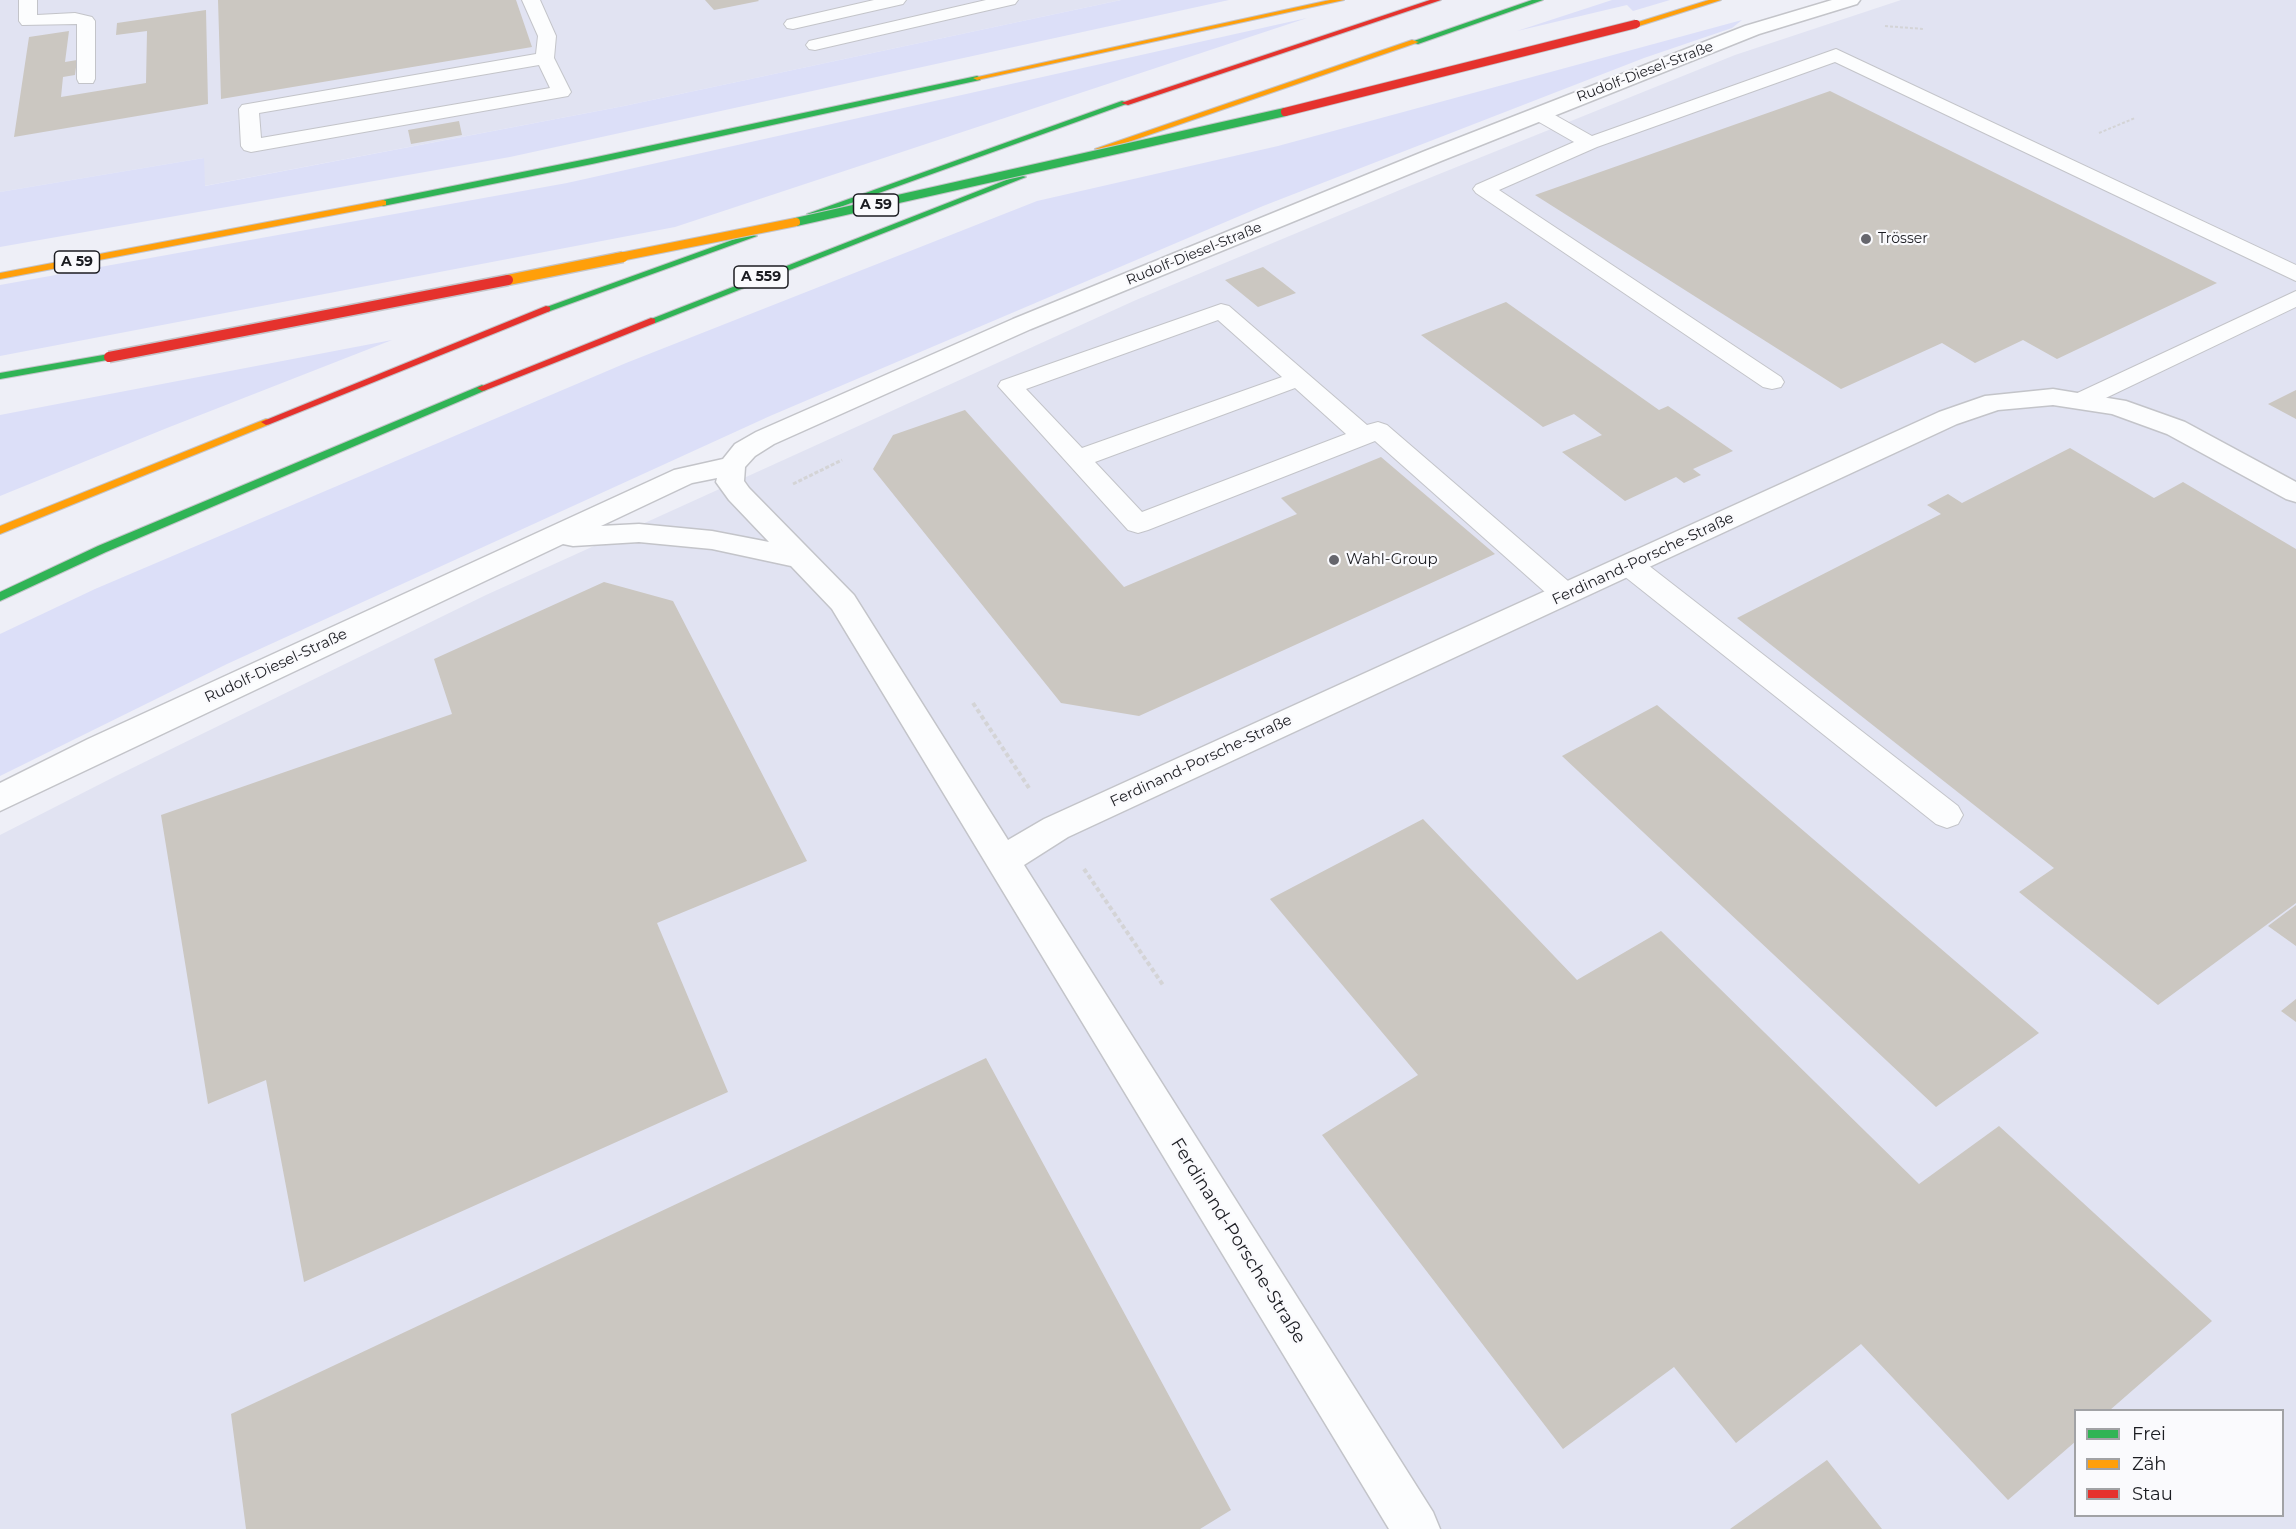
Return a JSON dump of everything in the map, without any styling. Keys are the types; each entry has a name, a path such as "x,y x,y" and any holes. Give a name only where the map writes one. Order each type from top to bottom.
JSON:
{"highway":[{"name":"A 59","path":"0,276 154,248 580,163 1340,0"},
{"path":"0,530 558,304 1179,84 1437,0"},
{"name":"A 559","path":"0,597 102,549 480,388 940,207 1266,91 1539,0"},
{"name":"A 59","path":"0,376 634,256 905,199 1295,110 1636,24 1717,0"}],"street":[{"name":"Rudolf-Diesel-Straße","path":"0,798 100,748 684,476 732,466 745,450 765,438 1022,324 1752,30 1851,0"},
{"name":"Ferdinand-Porsche-Straße","path":"1003,860 1056,828 1948,418 1994,402 2054,397 2117,407 2176,428 2296,493"},
{"name":"Ferdinand-Porsche-Straße","path":"732,466 730,482 843,602 1416,1529"},
{"name":"Rudolf-Diesel-Straße","path":"554,538 639,533 712,540 800,558"}],"lane":[{"path":"28,0 28,21 75,18 86,21 86,79"},
{"path":"531,0 547,36 545,58 561,92 251,146 249,109 545,58"},
{"path":"793,24 897,0"},
{"path":"815,45 1009,0"},
{"path":"1773,382 1483,189 1590,143 1836,55 2296,274"},
{"path":"1539,114 1590,143"},
{"path":"2080,401 2296,297"},
{"path":"1364,436 1221,311 1010,386 1138,524 1364,436 1378,430 1566,594"},
{"path":"1077,459 1298,379"},
{"path":"1629,565 1947,815"}],"shaded area":[{"path":"0,0 1121,0 624,106 204,186 204,158 0,192"},
{"path":"1121,0 1229,0 510,157 0,247 0,192 204,158 205,186 624,106"},
{"path":"1612,0 1670,0 1633,11 1627,5 1517,31"},
{"path":"1901,0 2296,0 2296,1529 0,1529 0,835 486,595 1136,300 1407,187 1735,55"},
{"path":"1307,18 675,227 0,356 0,285 567,183"},
{"path":"1742,20 1732,28 1644,58 1263,206 770,416 227,664 0,776 0,634 95,589 626,363 1037,201 1278,146"},
{"path":"392,340 167,428 0,496 0,415"}],"building":[{"path":"218,0 516,0 532,47 221,99"},
{"path":"705,0 758,0 759,1 714,10"},
{"path":"206,10 208,104 14,137 29,37 69,31 65,62 77,60 75,75 63,77 61,97 146,83 147,31 116,35 117,23"},
{"name":"Trösser","path":"1830,91 2217,283 2057,359 2023,340 1975,363 1942,343 1841,389 1535,195"},
{"path":"459,121 462,135 411,144 408,130"},
{"path":"1263,267 1296,293 1258,307 1225,280"},
{"path":"1506,302 1659,410 1668,406 1733,451 1693,469 1701,475 1684,483 1676,477 1625,501 1562,452 1602,435 1574,414 1543,427 1421,335"},
{"path":"2296,390 2296,419 2268,404"},
{"name":"Wahl-Group","path":"965,410 1124,587 1297,514 1281,498 1381,457 1495,554 1139,716 1061,703 873,469 893,435"},
{"path":"2070,448 2154,498 2183,482 2296,549 2296,903 2158,1005 2019,892 2054,868 1737,618 1941,514 1927,505 1948,494 1962,503"},
{"path":"604,582 673,601 807,861 657,923 728,1092 304,1282 266,1080 208,1104 161,815 452,714 434,659"},
{"path":"1657,705 2039,1033 1936,1107 1562,756"},
{"path":"1423,819 1577,980 1661,931 1919,1184 1999,1126 2212,1321 2111,1409 2074,1409 2074,1443 2008,1500 1861,1344 1736,1443 1674,1367 1563,1449 1322,1135 1418,1075 1270,899"},
{"path":"2296,905 2296,946 2268,926"},
{"path":"2296,999 2296,1022 2281,1011"},
{"path":"986,1058 1231,1510 1200,1529 246,1529 231,1414"},
{"path":"1827,1460 1882,1529 1730,1529"}],"traffic: fast":[{"path":"1415,42 1539,0"},
{"path":"383,203 592,161 977,78"},
{"path":"812,214 1125,103"},
{"path":"796,222 1285,112"},
{"path":"651,321 1022,177"},
{"path":"546,309 752,236"},
{"path":"0,376 109,357"},
{"path":"0,597 102,549 482,388"}],"traffic: slow":[{"path":"977,78 1340,0"},
{"path":"1636,24 1717,0"},
{"path":"1099,149 1415,42"},
{"path":"0,276 383,203"},
{"path":"508,280 796,222"},
{"path":"0,530 266,422"}],"traffic: jam":[{"path":"1125,103 1437,0"},
{"path":"1285,112 1636,24"},
{"path":"109,357 508,280"},
{"path":"266,422 546,309"},
{"path":"482,388 651,321"}],"place":[{"name":"Trösser","path":"1866,239"},
{"name":"Wahl-Group","path":"1334,560"}]}
